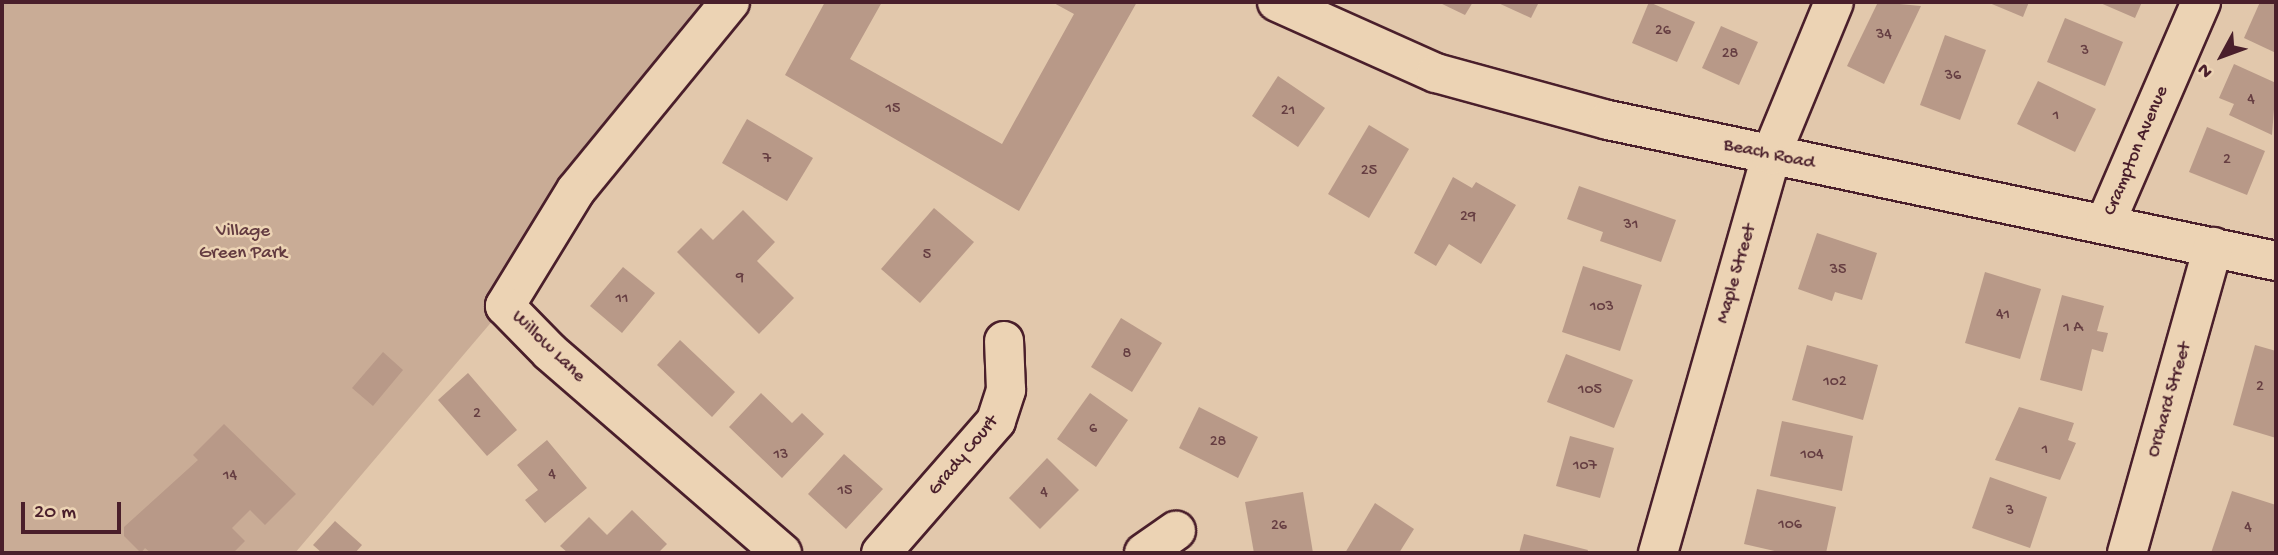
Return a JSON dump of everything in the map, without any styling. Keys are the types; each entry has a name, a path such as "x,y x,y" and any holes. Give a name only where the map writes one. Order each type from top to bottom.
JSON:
{"street":[{"name":"Willow Lane","path":"730,2 576,190 505,306 550,352 782,553"},
{"name":"Beach Road","path":"1279,2 1436,73 1608,120 2276,261"},
{"name":"Maple Street","path":"1658,553 1771,155 1835,2"},
{"name":"Crampton Avenue","path":"2105,224 2201,2"},
{"name":"Orchard Street","path":"2127,553 2213,247"},
{"name":"Grady Court","path":"881,553 996,421 1006,390 1003,341"},
{"path":"1144,553 1176,531"}],"green space":[{"name":"Village Green Park","path":"2,2 730,2 505,306 295,553 2,553"}],"building":[{"path":"825,2 882,2 850,59 1002,144 1074,14 1052,2 1137,2 1019,211 785,75"},
{"path":"1438,2 1473,2 1465,15"},
{"path":"1496,2 1539,2 1531,18"},
{"path":"1649,2 1695,22 1677,62 1632,43"},
{"path":"1878,2 1921,6 1884,84 1847,66"},
{"path":"1987,2 2029,2 2023,17"},
{"path":"2098,2 2142,2 2135,18"},
{"path":"2260,2 2276,2 2276,53 2244,38"},
{"path":"2065,18 2123,42 2105,86 2047,62"},
{"path":"1721,26 1758,42 1739,85 1702,68"},
{"path":"1945,35 1986,50 1960,120 1920,105"},
{"path":"2234,64 2276,83 2272,135 2229,115 2234,104 2219,98"},
{"path":"1278,76 1325,108 1298,147 1252,116"},
{"path":"2038,81 2096,109 2075,152 2017,124"},
{"path":"747,119 813,158 787,201 722,163"},
{"path":"1369,125 1409,149 1369,218 1328,194"},
{"path":"2207,127 2265,151 2247,195 2189,172"},
{"path":"1453,177 1472,188 1476,182 1516,205 1481,264 1449,244 1436,266 1414,253"},
{"path":"1579,186 1676,220 1661,262 1600,241 1603,232 1567,219"},
{"path":"934,208 974,242 920,303 881,269"},
{"path":"743,210 775,242 757,261 794,298 759,334 677,252 701,228 713,240"},
{"path":"1817,233 1877,253 1862,300 1835,292 1832,301 1798,289"},
{"path":"1583,266 1642,285 1620,351 1562,332"},
{"path":"623,267 655,293 622,333 590,306"},
{"path":"1985,272 2041,289 2020,359 1965,343"},
{"path":"2062,295 2104,306 2097,331 2108,333 2103,352 2092,349 2082,391 2040,380"},
{"path":"1121,318 1162,343 1132,392 1091,367"},
{"path":"680,340 735,392 712,417 657,365"},
{"path":"1807,345 1878,365 1863,420 1792,400"},
{"path":"2255,345 2276,351 2276,438 2233,425"},
{"path":"383,352 403,370 373,406 352,388"},
{"path":"1566,354 1633,380 1614,428 1547,402"},
{"path":"468,373 517,430 487,456 438,400"},
{"path":"761,393 792,423 802,413 824,434 782,478 729,427"},
{"path":"1090,393 1128,420 1096,467 1057,439"},
{"path":"1199,407 1258,437 1238,478 1179,448"},
{"path":"2019,407 2074,423 2068,440 2076,443 2060,480 1995,460"},
{"path":"1782,421 1853,436 1842,491 1770,476"},
{"path":"224,424 296,494 265,525 250,510 232,528 245,541 233,553 151,553 145,548 141,553 124,536 124,527 198,460 193,455"},
{"path":"1570,436 1614,448 1600,498 1556,486"},
{"path":"547,440 587,488 545,523 525,500 538,490 517,465"},
{"path":"844,454 883,489 846,529 808,494"},
{"path":"1047,458 1079,490 1040,529 1009,498"},
{"path":"1990,477 2047,497 2030,548 1972,528"},
{"path":"1757,489 1836,507 1826,553 1783,553 1744,544"},
{"path":"2232,491 2276,505 2276,553 2211,553"},
{"path":"1303,492 1313,553 1254,553 1245,502"},
{"path":"1375,503 1414,529 1399,553 1345,553"},
{"path":"632,510 667,544 658,553 568,553 560,546 589,517 607,535"},
{"path":"335,521 362,545 355,553 322,553 313,545"},
{"path":"1524,534 1588,550 1587,553 1519,553"}]}
